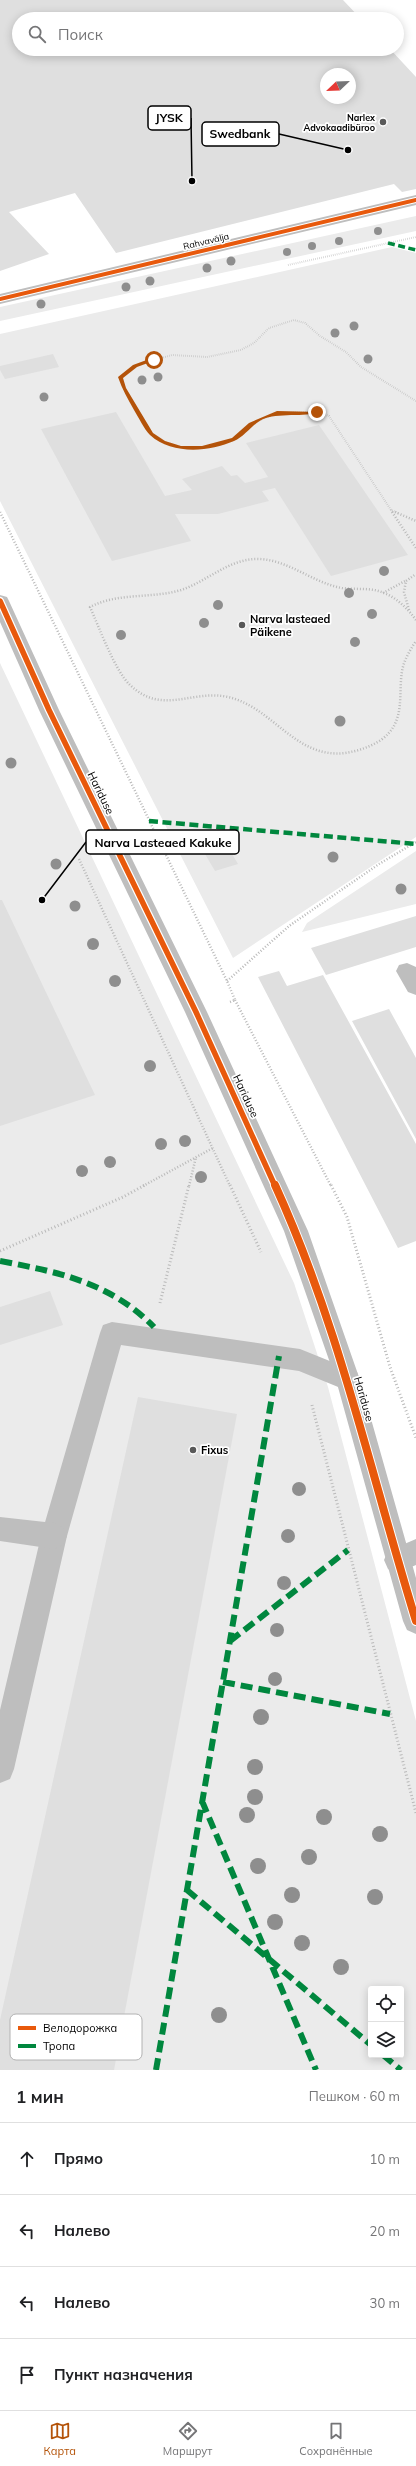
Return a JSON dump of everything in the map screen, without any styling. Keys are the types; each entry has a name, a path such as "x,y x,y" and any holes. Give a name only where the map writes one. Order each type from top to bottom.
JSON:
{"street":[{"name":"Rahvavälja","path":"0,299 416,200"},
{"name":"Hariduse","path":"0,601 49,710 196,1012 296,1231 348,1380 406,1556 416,1621"},
{"path":"0,1770 54,1536 112,1333 300,1360 348,1380"},
{"path":"0,1529 54,1536"}],"path":[{"path":"416,401 361,367 346,352 320,336 305,323 294,320 269,328 254,343 241,350 207,357 172,355 135,366 120,377 124,388 151,434 164,442 181,447 202,448 234,440 250,424 277,413 317,412 329,416 416,548"},
{"path":"391,510 416,521"},
{"path":"416,620 410,612 383,593 324,583 284,564 249,560 236,563 179,591 114,597 103,599 90,607 129,684 144,695 163,703 182,702 207,695 229,697 258,710 303,746 323,754 342,754 373,744 386,736 397,723 403,703 402,674 405,660 416,641"},
{"path":"383,593 416,574"},
{"path":"406,580 404,592 410,612"},
{"path":"227,981 289,926 379,864 416,842"},
{"path":"77,853 263,1256"},
{"path":"235,1000 347,1217 390,1368 416,1438"},
{"path":"0,1251 123,1197 213,1148"},
{"path":"152,1339 196,1157"},
{"path":"300,1360 416,1813"}],"shaded area":[{"path":"416,216 416,231 0,321 0,307"},
{"name":"Narva lasteaed Päikene","path":"392,247 416,253 416,837 233,958 0,501 0,334"},
{"path":"0,663 294,1283 328,1387 416,1721 416,2070 0,2070"},
{"path":"416,851 416,904 302,932 307,923"}],"building":[{"path":"0,0 343,0 354,12 12,12 12,56 396,56 416,77 416,189 402,192 394,184 116,253 75,193 9,212 49,254 0,271"},
{"path":"53,354 59,367 5,379 0,370 0,366"},
{"path":"116,412 165,496 192,490 182,479 222,466 231,476 237,475 245,483 268,477 246,443 319,425 408,555 331,576 275,488 262,491 269,501 218,514 175,514 191,541 112,561 41,429"},
{"path":"225,842 238,864 215,871 202,849"},
{"path":"0,900 2,900 95,1095 0,1126"},
{"path":"416,916 416,947 326,975 311,948"},
{"path":"279,971 287,986 323,975 416,1144 416,1241 398,1248 258,977"},
{"path":"389,1009 416,1058 416,1139 352,1021"},
{"path":"50,1291 63,1325 0,1345 0,1307"},
{"path":"138,1397 237,1414 124,2014 10,2014 10,2060 116,2060 114,2070 0,2070 0,2020"}],"marked path":[{"path":"388,243 416,250"},
{"path":"149,821 416,844"},
{"path":"0,1261 50,1271 98,1287 129,1304 154,1327"},
{"path":"156,2070 279,1356"},
{"path":"230,1641 348,1550"},
{"path":"223,1682 390,1714"},
{"path":"202,1801 316,2070"},
{"path":"187,1890 368,2042"},
{"path":"387,2058 401,2070"}],"cycle path":[{"path":"0,299 416,200"},
{"path":"0,601 49,710 196,1012 296,1231 348,1380 397,1560 416,1621"}],"place":[{"name":"Narlex Advokaadibüroo","path":"383,122"},
{"name":"Swedbank","path":"348,150"},
{"name":"JYSK","path":"192,181"},
{"name":"Narva lasteaed Päikene","path":"242,625"},
{"name":"Narva Lasteaed Kakuke","path":"42,900"},
{"name":"Fixus","path":"193,1450"}],"route":[{"path":"154,360 135,366 120,377 124,388 151,434 164,442 181,447 202,448 234,440 250,424 262,417 294,411 317,412"}]}
